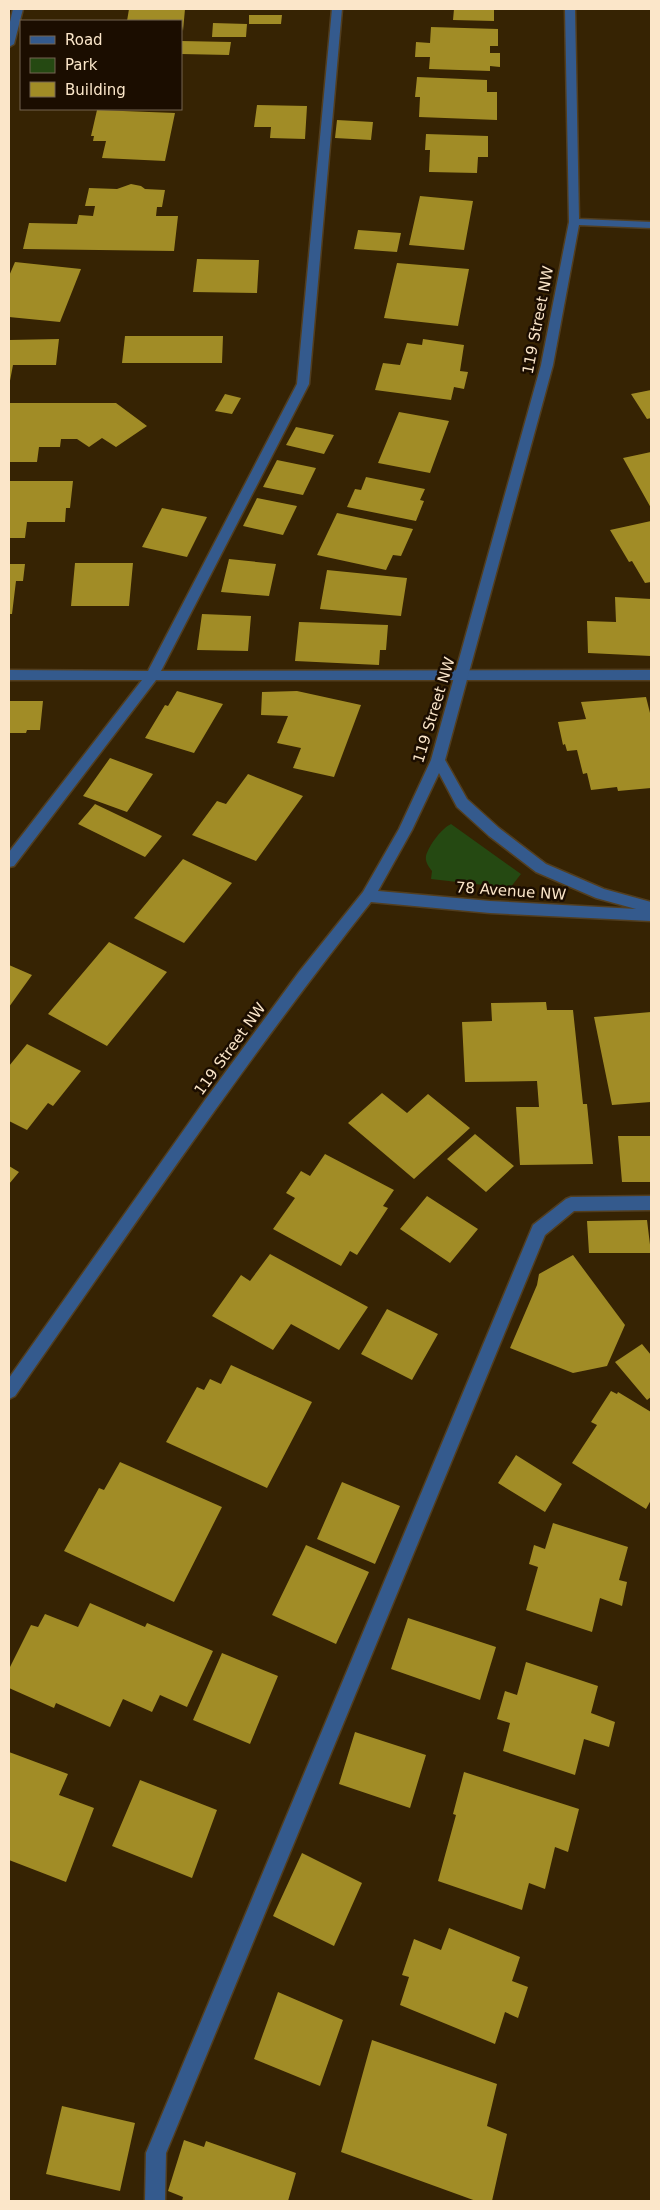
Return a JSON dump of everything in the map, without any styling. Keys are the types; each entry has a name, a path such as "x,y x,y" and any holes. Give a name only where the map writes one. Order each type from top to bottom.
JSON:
{"street":[{"path":"9,44 18,9"},
{"path":"9,862 152,676 303,384 337,9"},
{"name":"119 Street NW","path":"9,1391 216,1096 304,976 368,896 406,830 438,760 547,365 574,222 570,9"},
{"path":"574,222 651,225"},
{"path":"9,675 152,676 463,673 651,675"},
{"name":"78 Avenue NW","path":"438,760 462,804 494,832 541,868 601,894 651,907"},
{"name":"78 Avenue NW","path":"368,896 490,907 651,915"},
{"path":"156,2201 156,2153 538,1230 571,1204 651,1203"}],"green space":[{"path":"451,824 521,874 510,888 431,879 432,871 426,856 440,833"}],"building":[{"path":"129,9 185,9 183,31 182,20 127,20"},
{"path":"454,9 494,9 494,21 453,20"},
{"path":"249,15 282,15 281,24 249,24"},
{"path":"213,23 247,24 246,37 212,37"},
{"path":"431,27 498,29 498,46 490,46 490,53 500,53 500,67 490,66 490,71 429,69 430,57 415,57 416,42 430,43"},
{"path":"182,41 231,42 229,55 182,54"},
{"path":"417,77 487,80 487,92 497,92 497,120 419,117 420,97 415,97"},
{"path":"257,105 307,106 305,139 270,138 271,127 254,127"},
{"path":"97,110 175,113 165,161 102,158 106,141 93,141 94,136 91,136"},
{"path":"337,120 373,122 371,140 335,138"},
{"path":"426,134 488,136 488,157 478,157 477,173 429,172 430,150 425,150"},
{"path":"131,184 145,189 165,190 162,207 157,207 156,216 178,216 174,251 23,249 29,223 77,224 79,215 93,216 95,206 85,206 89,188 117,189"},
{"path":"420,196 473,201 464,250 409,245"},
{"path":"358,230 401,233 397,252 354,249"},
{"path":"197,259 259,260 257,293 193,292"},
{"path":"15,262 81,269 60,322 9,317 9,276"},
{"path":"397,263 469,269 458,326 384,318"},
{"path":"125,336 223,336 222,363 122,363"},
{"path":"59,339 56,365 13,365 9,386 9,340"},
{"path":"423,339 464,345 460,371 468,372 464,389 454,387 451,400 375,390 383,363 400,365 407,343 422,345"},
{"path":"651,390 651,418 647,419 631,394"},
{"path":"225,394 241,398 232,414 215,411"},
{"path":"9,403 116,403 147,426 116,447 102,438 89,447 77,439 61,439 60,447 39,447 37,462 9,462"},
{"path":"399,412 449,421 430,473 378,463"},
{"path":"296,427 334,435 324,454 286,445"},
{"path":"651,452 651,508 623,458"},
{"path":"277,460 316,468 303,495 263,487"},
{"path":"366,477 425,489 420,500 424,501 416,521 347,507 355,489 361,490"},
{"path":"9,481 73,481 70,508 66,508 65,522 27,522 25,538 9,538"},
{"path":"257,498 297,506 283,535 243,526"},
{"path":"162,508 207,517 187,557 142,547"},
{"path":"337,513 413,529 401,556 393,555 386,570 317,555"},
{"path":"651,521 651,582 645,583 632,561 629,562 610,530"},
{"path":"229,559 276,564 269,596 221,592"},
{"path":"75,563 133,563 129,606 71,606"},
{"path":"9,564 25,564 23,581 16,581 12,614 9,614"},
{"path":"327,570 407,578 401,616 320,609"},
{"path":"615,597 651,599 651,656 588,653 587,621 616,622"},
{"path":"202,614 251,616 248,651 197,650"},
{"path":"299,622 388,625 386,650 380,650 379,665 295,661"},
{"path":"177,691 223,704 194,753 145,738 165,705 168,706"},
{"path":"297,691 361,705 334,777 293,768 301,748 277,743 288,716 261,715 262,692"},
{"path":"646,697 651,717 651,788 618,791 617,787 591,790 587,773 583,774 577,750 567,751 565,744 563,745 558,722 586,719 581,702"},
{"path":"9,701 43,701 40,730 27,730 26,733 9,733"},
{"path":"110,758 153,774 127,812 83,796"},
{"path":"248,774 303,796 256,861 192,835 217,801 226,804"},
{"path":"95,804 162,836 145,857 78,824"},
{"path":"183,859 232,883 184,943 134,918"},
{"path":"109,942 167,972 107,1046 48,1014"},
{"path":"9,965 32,975 9,1007"},
{"path":"546,1002 547,1010 573,1010 583,1104 587,1104 593,1164 520,1165 516,1107 539,1107 537,1081 465,1082 462,1022 492,1021 491,1003"},
{"path":"651,1012 651,1102 612,1105 594,1017"},
{"path":"27,1044 81,1071 53,1106 48,1103 27,1130 9,1121 9,1066"},
{"path":"382,1093 407,1113 428,1094 470,1128 414,1179 348,1123"},
{"path":"475,1134 514,1166 486,1192 447,1159"},
{"path":"618,1136 651,1136 651,1182 622,1182"},
{"path":"325,1154 394,1190 383,1206 388,1208 357,1255 350,1251 341,1266 273,1229 295,1198 286,1193 301,1171 310,1176"},
{"path":"9,1166 19,1172 9,1184"},
{"path":"427,1196 478,1229 450,1263 400,1229"},
{"path":"647,1220 651,1253 589,1253 587,1221"},
{"path":"270,1254 368,1307 339,1350 291,1324 273,1350 212,1316 241,1275 250,1281"},
{"path":"573,1255 625,1325 607,1366 573,1373 510,1348 537,1285 539,1274"},
{"path":"387,1309 438,1334 412,1380 361,1354"},
{"path":"642,1344 651,1355 651,1397 647,1400 615,1362"},
{"path":"231,1365 312,1402 267,1488 166,1442 197,1387 204,1390 210,1379 221,1384"},
{"path":"611,1391 617,1394 618,1392 651,1412 651,1500 646,1509 572,1463 597,1425 591,1422"},
{"path":"516,1455 562,1484 545,1512 498,1483"},
{"path":"120,1462 222,1507 174,1602 64,1551 99,1488 104,1490"},
{"path":"342,1482 400,1506 375,1564 317,1539"},
{"path":"553,1523 628,1547 619,1580 627,1582 622,1606 600,1598 592,1632 526,1610 538,1567 529,1564 534,1545 545,1549"},
{"path":"306,1545 369,1572 336,1644 272,1615"},
{"path":"90,1603 145,1627 147,1623 213,1651 187,1707 160,1695 152,1712 123,1699 110,1727 56,1703 54,1708 9,1688 9,1669 31,1625 38,1627 45,1614 78,1627"},
{"path":"408,1618 496,1647 480,1700 391,1669"},
{"path":"222,1653 278,1676 250,1744 193,1720"},
{"path":"526,1662 598,1686 591,1713 615,1722 609,1747 584,1739 575,1775 503,1751 510,1723 497,1719 505,1691 517,1695"},
{"path":"355,1732 426,1755 410,1808 339,1784"},
{"path":"9,1752 68,1774 59,1795 94,1808 66,1882 9,1860"},
{"path":"464,1772 579,1809 568,1852 555,1847 545,1889 529,1883 522,1910 438,1881 456,1815 453,1814"},
{"path":"140,1780 217,1810 192,1878 112,1846"},
{"path":"302,1853 362,1883 334,1946 273,1916"},
{"path":"449,1928 520,1957 512,1981 528,1987 518,2018 505,2012 495,2044 400,2005 409,1977 402,1975 414,1939 441,1950"},
{"path":"278,1992 343,2020 320,2086 254,2059"},
{"path":"372,2040 497,2084 487,2126 507,2134 492,2201 476,2201 341,2152"},
{"path":"62,2106 135,2123 120,2191 46,2174"},
{"path":"184,2140 204,2147 206,2141 296,2173 288,2201 182,2201 183,2197 168,2191"}]}
